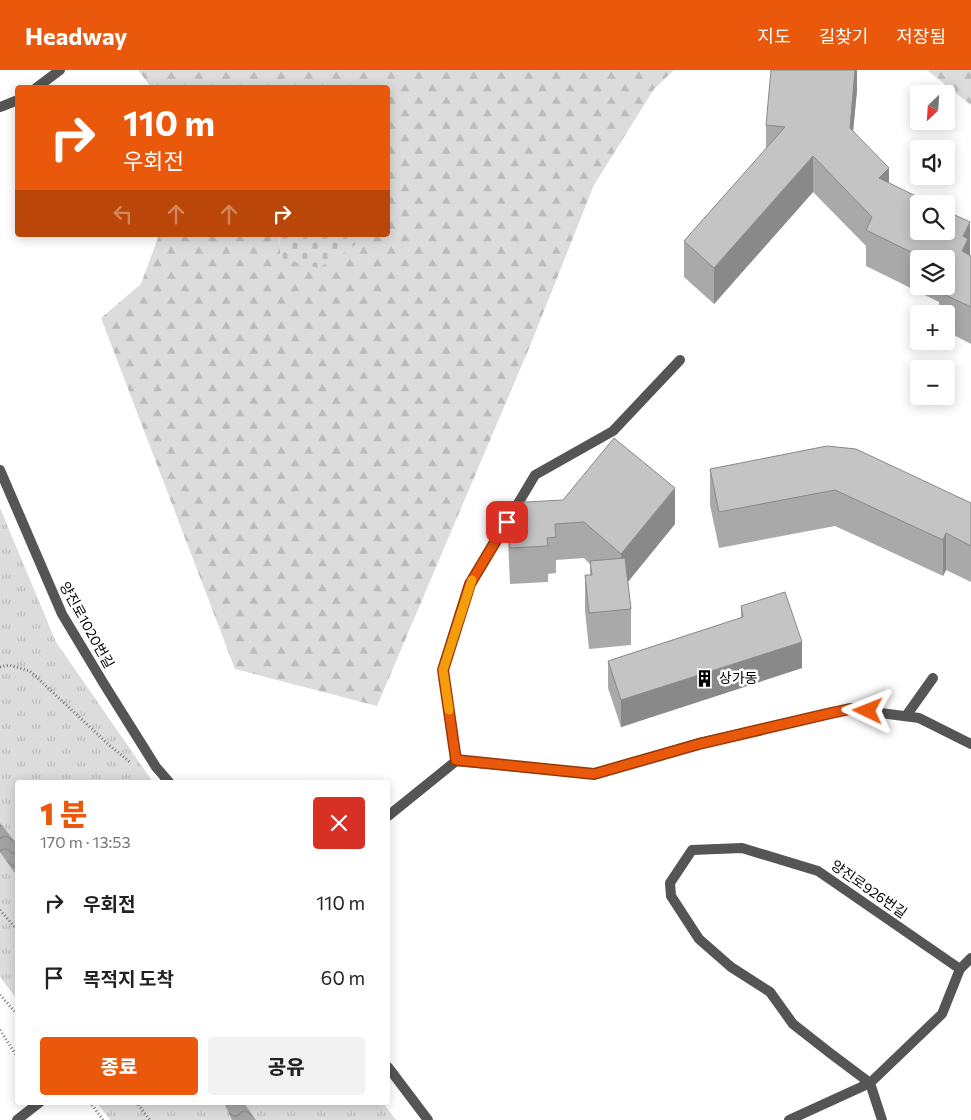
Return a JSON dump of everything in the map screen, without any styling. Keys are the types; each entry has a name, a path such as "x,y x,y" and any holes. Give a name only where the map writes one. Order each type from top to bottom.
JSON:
{"street":[{"path":"40,85 60,70"},
{"path":"0,107 15,101"},
{"path":"456,760 443,670 470,584 536,475 612,431 680,360"},
{"name":"양진로1020번길","path":"0,470 62,614 156,767 166,780"},
{"path":"906,716 933,678"},
{"path":"390,814 456,760 594,774 699,744 850,709 919,718 971,744"},
{"name":"양진로926번길","path":"870,1082 830,1054 793,1024 770,992 732,967 699,939 671,896 670,883 692,850 742,848 818,870 960,969"},
{"path":"790,1120 870,1082 942,1014 960,969 971,958"},
{"path":"390,1070 428,1120"},
{"path":"870,1082 882,1120"},
{"path":"17,1120 36,1105"}],"path":[{"path":"0,667 9,665 30,671 109,745 137,768 156,767"},
{"path":"0,910 15,928"},
{"path":"0,995 15,1012"},
{"path":"0,1030 15,1053"},
{"path":"92,1105 104,1120"},
{"path":"138,1105 150,1120"}],"green space":[{"path":"138,70 674,70 654,89 594,185 530,346 377,706 235,669 101,318 141,284 158,237 279,237 281,258 352,249 360,237 390,237 390,85 149,85"},
{"path":"927,70 971,70 971,105 955,92 955,85 946,85"},
{"path":"279,237 360,237 352,249 318,268 281,258"},
{"path":"0,508 56,642 152,780 15,780 15,996 0,977"},
{"path":"99,1105 385,1105 396,1120 110,1120"}],"water":[{"path":"0,823 15,842 15,873 0,852"},
{"path":"225,1105 245,1105 256,1120 232,1120"}],"building":[{"path":"771,70 855,70 850,128 889,168 879,178 914,195 910,195 910,240 955,240 955,215 970,222 963,236 968,239 962,251 971,256 971,307 945,295 955,295 955,250 910,250 910,252 866,230 872,217 813,156 714,268 684,241 785,127 766,125"},
{"path":"614,438 675,488 621,554 584,522 555,524 556,537 547,538 548,546 510,548 508,503 563,500"},
{"path":"827,446 856,449 971,503 971,546 946,533 943,540 835,490 719,512 710,469"},
{"path":"625,558 631,609 589,613 585,575 592,575 590,561"},
{"path":"785,592 802,642 621,700 608,661 743,617 741,606"}],"slow traffic":[{"path":"449,710 443,670 472,580"}],"place":[{"name":"상가동","path":"705,678"}],"route":[{"path":"507,522 470,584 443,670 456,760 594,774 699,744 831,713 850,709 868,711"}]}
